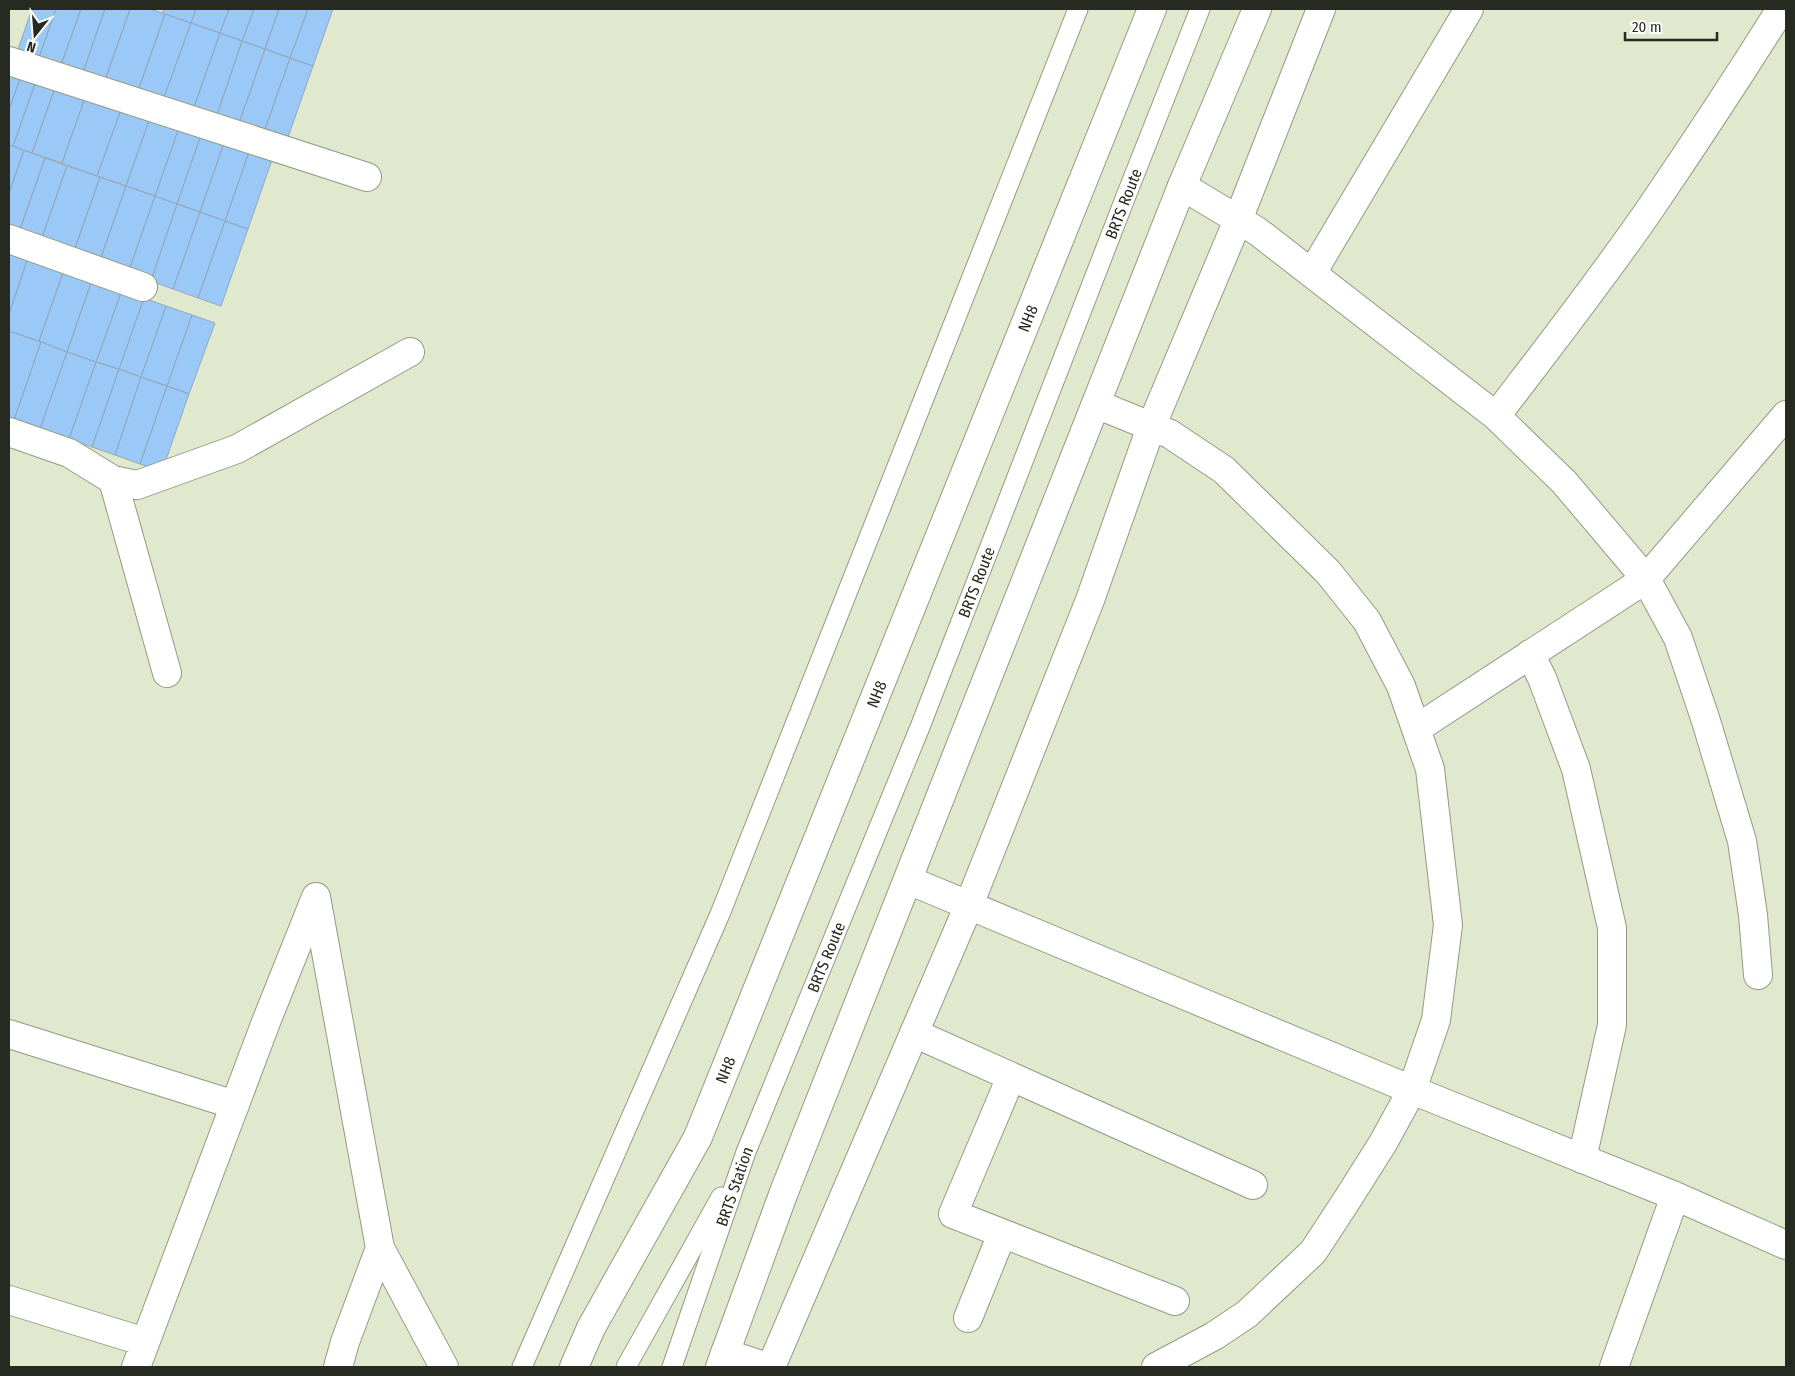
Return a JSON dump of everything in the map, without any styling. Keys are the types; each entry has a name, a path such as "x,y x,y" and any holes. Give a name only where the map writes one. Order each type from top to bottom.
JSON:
{"street":[{"name":"NH8","path":"574,1367 592,1328 698,1137 1152,9"},
{"path":"767,1367 722,1360 784,1192 1182,186 1257,9"},
{"path":"771,1367 969,905 1090,600 1151,427 1238,220 1321,9"},
{"path":"1312,272 1469,9"},
{"path":"1496,416 1578,309 1650,209 1737,79 1781,9"},
{"path":"9,61 367,178"},
{"path":"1182,186 1257,231 1496,416 1564,482 1646,579 1678,638 1706,721 1742,841 1753,915 1758,975"},
{"path":"9,239 143,287"},
{"path":"9,432 69,453 113,480 137,485 237,450 410,352"},
{"path":"1096,404 1170,434 1224,470 1328,572 1367,621 1401,686 1430,769 1448,925 1436,1020 1412,1090 1383,1143 1313,1252 1247,1314 1168,1364"},
{"path":"1416,729 1646,579 1786,415"},
{"path":"113,480 167,674"},
{"path":"1530,654 1542,678 1576,769 1612,928 1612,1025 1582,1159"},
{"path":"908,880 1412,1090 1675,1196 1786,1245"},
{"path":"136,1367 316,896 380,1248 444,1367"},
{"path":"914,1033 1253,1185"},
{"path":"9,1034 235,1105"},
{"path":"1011,1077 953,1214 1175,1301"},
{"path":"1612,1363 1675,1196"},
{"path":"968,1318 1002,1234"},
{"path":"338,1367 345,1342 380,1248"},
{"path":"9,1300 145,1342"}],"lane":[{"path":"522,1367 720,914 1078,9"},
{"name":"BRTS Route","path":"746,1152 920,727 1200,9"},
{"name":"BRTS Station","path":"626,1367 746,1152"},
{"name":"BRTS Station","path":"672,1367 746,1152"}],"building":[{"path":"32,9 56,9 39,57 18,49"},
{"path":"56,9 81,9 61,65 39,57"},
{"path":"81,9 105,9 83,72 61,65"},
{"path":"105,9 130,9 105,80 83,72"},
{"path":"130,9 150,9 165,14 138,91 105,80"},
{"path":"164,9 196,9 191,23 162,13"},
{"path":"196,9 229,9 220,33 191,23"},
{"path":"229,9 254,9 242,41 220,33"},
{"path":"254,9 279,9 265,49 242,41"},
{"path":"279,9 308,9 290,58 265,49"},
{"path":"308,9 333,9 313,66 290,58"},
{"path":"165,14 191,23 163,100 138,91"},
{"path":"191,23 220,33 193,110 163,100"},
{"path":"220,33 242,41 216,118 193,110"},
{"path":"242,41 265,49 238,126 216,118"},
{"path":"265,49 290,58 263,135 238,126"},
{"path":"290,58 313,66 286,143 263,135"},
{"path":"9,64 23,70 9,110"},
{"path":"23,70 38,75 13,146 9,145 9,110"},
{"path":"38,75 57,82 32,153 13,146"},
{"path":"57,82 87,92 62,163 32,153"},
{"path":"87,92 123,104 97,176 62,163"},
{"path":"123,104 151,115 126,186 97,176"},
{"path":"151,115 180,125 155,196 126,186"},
{"path":"180,125 202,132 177,204 155,196"},
{"path":"202,132 225,140 200,212 177,204"},
{"path":"225,140 250,149 225,221 200,212"},
{"path":"9,145 24,150 9,193"},
{"path":"250,149 273,157 248,229 225,221"},
{"path":"24,150 45,158 18,235 9,232 9,193"},
{"path":"45,158 67,166 40,243 18,235"},
{"path":"67,166 100,177 73,254 40,243"},
{"path":"100,177 126,186 99,263 73,254"},
{"path":"126,186 155,196 128,273 99,263"},
{"path":"155,196 177,204 151,281 128,273"},
{"path":"177,204 200,212 173,289 151,281"},
{"path":"200,212 225,221 198,298 173,289"},
{"path":"225,221 248,229 221,306 198,298"},
{"path":"9,251 28,258 9,314"},
{"path":"28,258 64,270 39,341 9,331 9,314"},
{"path":"64,270 92,280 67,352 39,341"},
{"path":"92,280 122,290 96,362 67,352"},
{"path":"122,290 144,298 119,369 96,362"},
{"path":"144,298 166,306 141,377 119,369"},
{"path":"166,306 192,315 167,386 141,377"},
{"path":"192,315 215,323 189,394 167,386"},
{"path":"9,331 41,342 14,420 9,418"},
{"path":"41,342 67,352 40,429 14,420"},
{"path":"67,352 96,362 69,439 40,429"},
{"path":"96,362 119,369 92,447 69,439"},
{"path":"119,369 141,377 115,455 92,447"},
{"path":"141,377 167,386 140,464 115,455"},
{"path":"167,386 189,394 162,471 140,464"}]}
